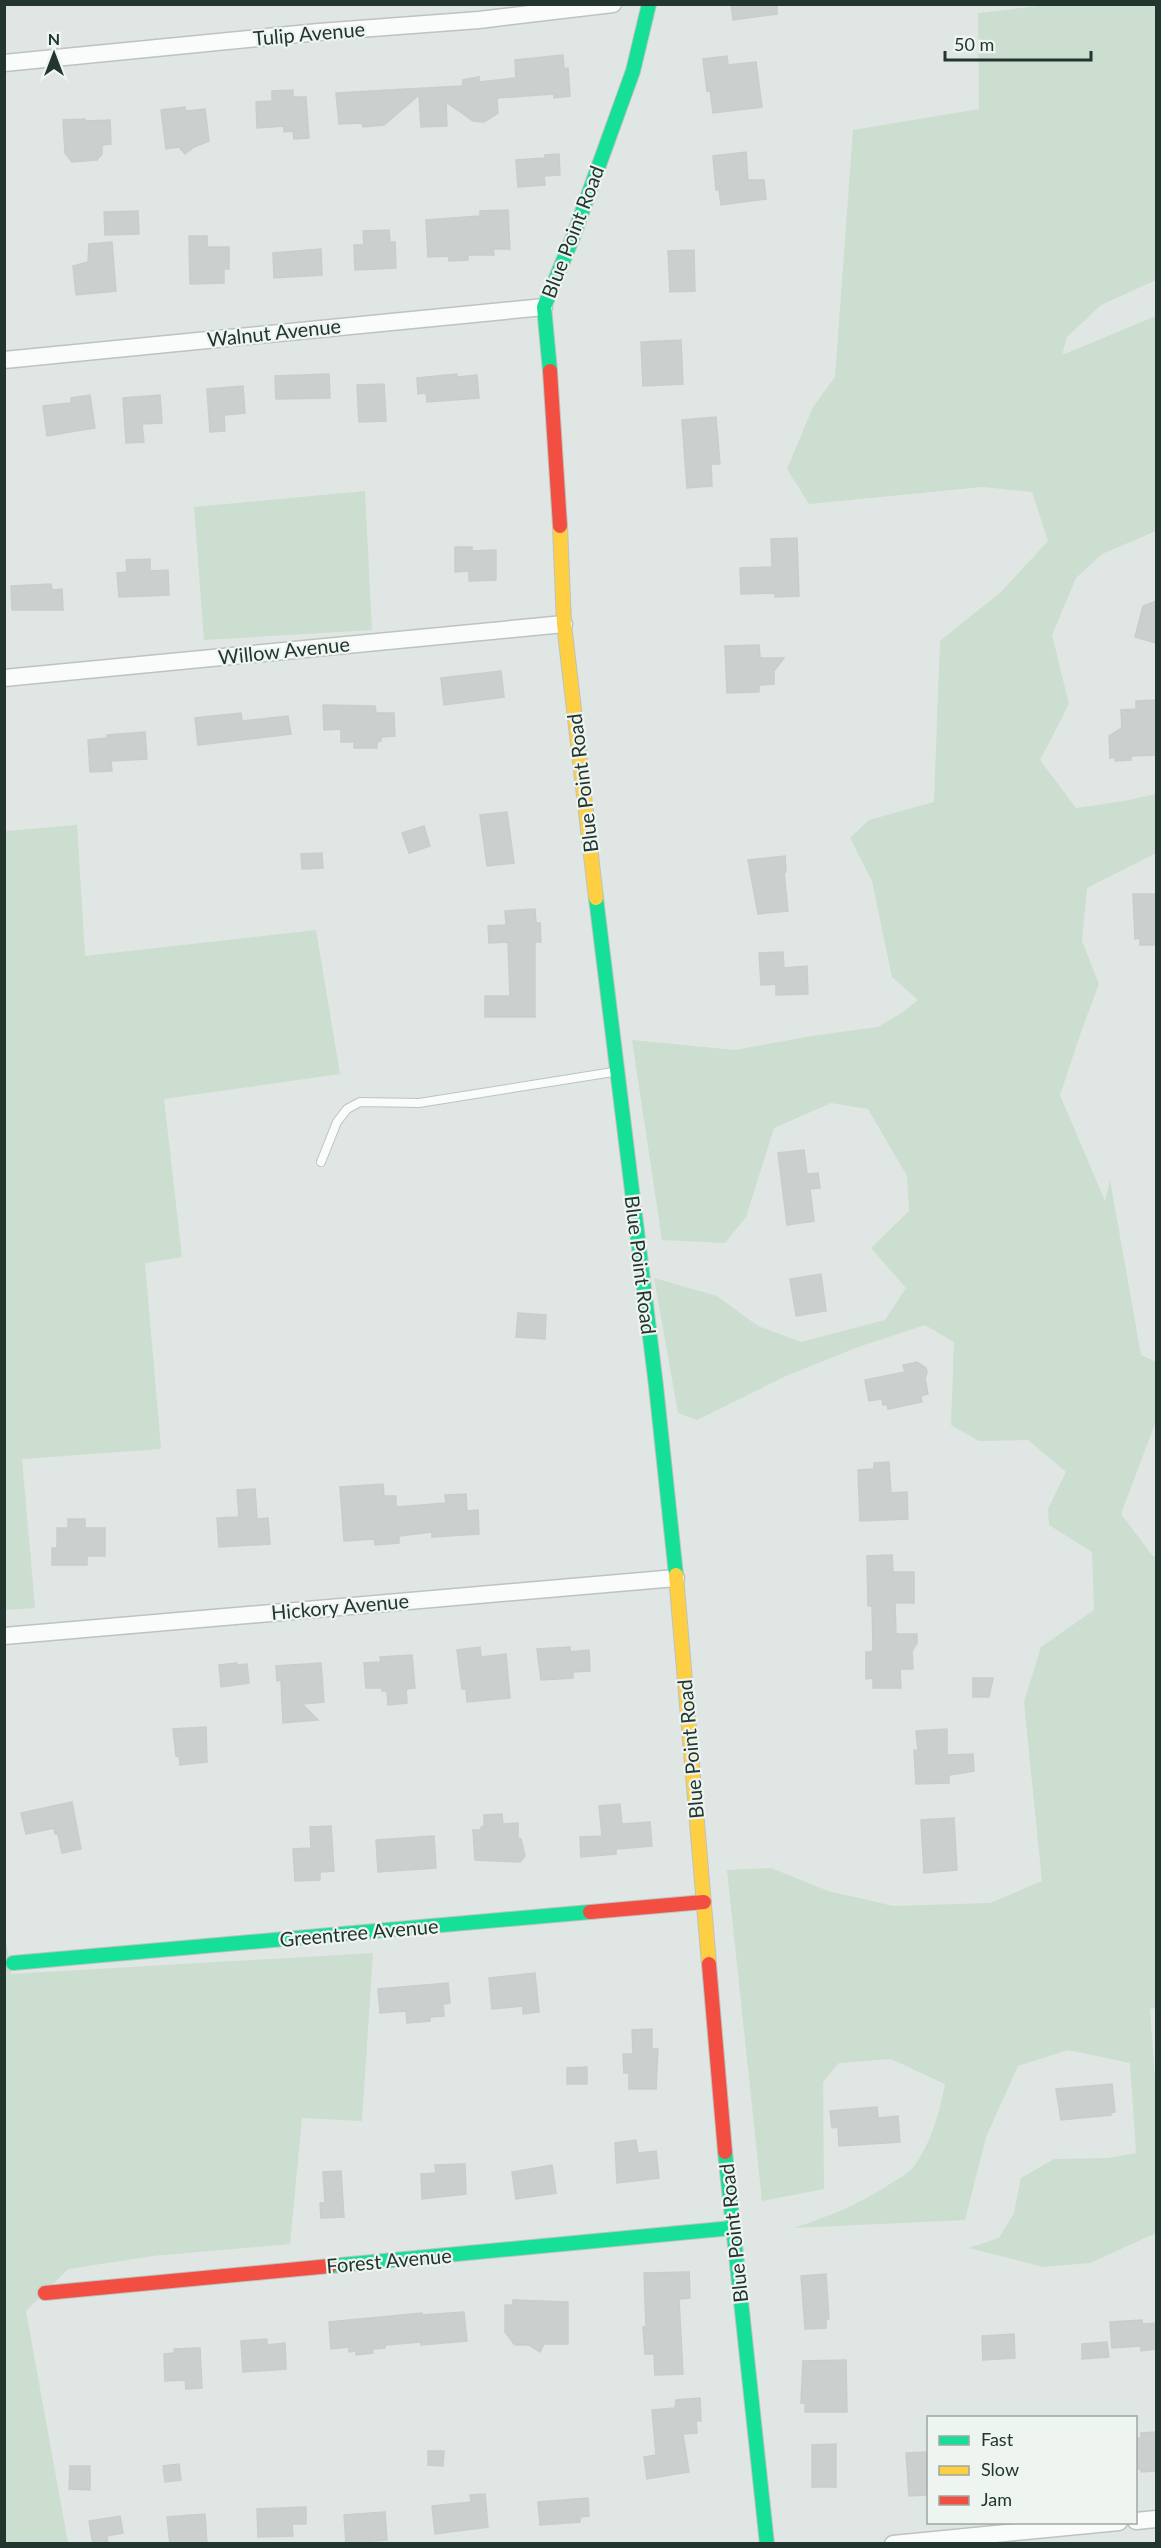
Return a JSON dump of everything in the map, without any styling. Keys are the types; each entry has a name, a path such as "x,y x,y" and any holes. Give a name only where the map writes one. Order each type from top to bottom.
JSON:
{"street":[{"name":"Tulip Avenue","path":"4,63 319,32 479,20 613,4"},
{"name":"Blue Point Road","path":"649,4 633,72 573,237 544,307 555,421 564,624 616,1071 656,1386 676,1578 732,2228 766,2544"},
{"name":"Walnut Avenue","path":"4,360 544,307"},
{"name":"Willow Avenue","path":"4,678 564,624"},
{"name":"Hickory Avenue","path":"4,1636 676,1578"},
{"name":"Greentree Avenue","path":"13,1963 704,1902"},
{"name":"Forest Avenue","path":"45,2294 732,2228"},
{"path":"1137,2521 1156,2519"},
{"path":"893,2544 1054,2536 1114,2524"}],"lane":[{"path":"321,1162 337,1122 347,1109 360,1102 419,1103 616,1071"}],"green space":[{"path":"1056,4 1156,5 1156,280 1101,305 1067,337 1062,355 1156,316 1156,531 1102,554 1076,578 1052,635 1069,704 1040,760 1076,808 1156,794 1156,853 1087,888 1082,941 1099,984 1060,1095 1105,1201 1110,1180 1141,1355 1156,1362 1156,1421 1121,1514 1153,1556 1156,1556 1156,2008 1150,2009 1156,2092 1156,2233 1090,2263 1043,2267 969,2248 999,2238 1014,2213 1021,2178 1054,2159 1108,2158 1136,2153 1130,2063 1068,2050 1018,2066 986,2137 965,2220 794,2228 857,2203 912,2169 924,2150 933,2128 945,2084 891,2059 839,2063 823,2082 824,2189 762,2201 727,1870 771,1868 828,1891 893,1906 990,1903 1042,1881 1024,1702 1041,1647 1094,1610 1092,1552 1049,1525 1048,1509 1066,1472 1028,1440 979,1441 951,1425 954,1342 925,1325 858,1347 786,1376 697,1420 678,1413 654,1278 717,1296 758,1326 801,1342 885,1320 906,1288 871,1248 909,1211 907,1176 868,1109 831,1103 774,1128 746,1217 725,1243 662,1240 632,1040 735,1050 878,1027 918,1000 892,977 872,881 850,838 869,820 934,802 940,641 1002,591 1048,541 1032,492 982,487 809,504 787,469 813,407 835,377 853,130 979,109 978,13"},
{"path":"365,491 372,630 204,640 194,507"},
{"path":"77,825 85,956 316,930 340,1074 164,1099 182,1257 145,1263 161,1449 22,1459 35,1608 5,1610 5,831"},
{"path":"4,1926 11,1974 373,1953 362,2121 302,2118 290,2244 153,2256 68,2269 26,2311 68,2543 5,2543"}],"building":[{"path":"731,4 777,4 777,14 733,20"},
{"path":"563,55 564,69 568,68 570,96 554,98 554,94 497,98 498,113 484,122 473,121 446,102 447,126 421,127 419,95 384,125 363,127 362,123 339,124 336,93 462,86 463,80 479,77 479,82 516,78 515,60"},
{"path":"727,56 728,65 756,62 762,107 713,113 710,90 707,91 703,59"},
{"path":"293,90 293,97 306,97 309,138 294,139 293,131 284,132 284,126 257,128 256,102 272,101 272,91"},
{"path":"185,107 186,111 205,109 209,141 194,147 185,154 179,147 166,149 161,110"},
{"path":"85,119 85,121 110,120 111,144 102,145 102,154 97,160 72,162 65,153 63,120"},
{"path":"746,152 748,180 764,180 766,199 721,205 719,190 716,190 713,156"},
{"path":"559,154 560,175 544,176 545,185 518,187 516,160 545,158 545,155"},
{"path":"508,210 510,249 493,249 494,255 468,255 468,260 449,261 449,256 428,257 426,220 480,216 480,211"},
{"path":"138,211 139,234 105,235 104,212"},
{"path":"389,230 390,242 395,242 396,268 355,270 354,245 364,245 363,231"},
{"path":"189,236 207,236 207,247 229,247 229,269 224,269 224,283 190,284"},
{"path":"112,242 116,291 76,295 73,266 88,262 89,244"},
{"path":"321,249 322,275 274,278 273,253"},
{"path":"694,250 695,291 670,292 668,251"},
{"path":"681,340 683,384 643,386 641,342"},
{"path":"329,374 330,398 276,399 275,376"},
{"path":"457,374 457,377 477,375 479,398 427,402 426,393 418,394 417,378"},
{"path":"384,384 386,421 359,422 357,385"},
{"path":"243,386 245,413 224,415 225,431 210,432 207,389"},
{"path":"90,395 95,428 47,436 43,406 71,403 71,398"},
{"path":"160,395 162,423 142,424 144,442 126,443 123,398"},
{"path":"716,417 720,464 711,464 712,486 687,488 682,420"},
{"path":"797,538 799,596 775,597 775,593 741,594 740,568 772,567 771,539"},
{"path":"455,547 472,547 472,551 496,550 496,580 469,581 469,571 455,572"},
{"path":"150,559 150,571 168,570 169,595 119,597 117,573 127,572 126,560"},
{"path":"51,584 52,590 62,589 63,610 12,610 11,586"},
{"path":"1156,601 1156,643 1135,637 1143,606"},
{"path":"759,645 760,658 784,658 774,671 774,684 759,685 759,692 727,693 725,646"},
{"path":"501,671 504,697 444,705 441,678"},
{"path":"1156,700 1156,755 1131,756 1131,760 1115,761 1115,757 1110,758 1109,736 1122,728 1121,710 1136,709 1136,701"},
{"path":"323,705 375,706 376,713 394,713 395,736 381,737 381,741 377,742 377,748 354,748 354,742 341,742 341,729 324,730"},
{"path":"241,713 242,721 288,716 291,734 198,745 195,718"},
{"path":"145,732 147,759 111,761 112,771 90,772 88,740 107,738 107,735"},
{"path":"507,812 514,863 487,866 480,815"},
{"path":"424,826 430,846 409,853 402,833"},
{"path":"322,853 323,868 302,869 301,854"},
{"path":"785,856 786,872 784,872 788,911 758,914 748,860"},
{"path":"1133,894 1156,894 1156,945 1140,945 1140,938 1135,939"},
{"path":"535,909 536,923 540,923 541,942 535,942 535,1017 485,1017 485,996 510,996 508,942 489,943 488,926 506,925 505,911"},
{"path":"783,952 784,968 807,966 808,994 776,995 776,984 761,985 759,953"},
{"path":"804,1150 807,1174 818,1173 820,1188 810,1189 814,1221 787,1225 778,1153"},
{"path":"821,1274 826,1311 796,1316 790,1279"},
{"path":"518,1313 546,1315 545,1339 516,1337"},
{"path":"917,1362 926,1368 927,1373 925,1378 928,1394 921,1396 922,1402 888,1409 887,1404 883,1405 882,1399 869,1401 865,1380 905,1372 903,1365"},
{"path":"889,1462 891,1493 907,1492 908,1519 860,1521 858,1470 874,1469 874,1463"},
{"path":"383,1484 384,1496 396,1496 396,1507 446,1503 445,1495 466,1494 467,1511 478,1510 479,1534 432,1537 432,1532 399,1536 399,1543 375,1545 374,1539 344,1541 340,1487"},
{"path":"255,1489 257,1519 268,1518 270,1544 219,1547 217,1518 239,1517 237,1490"},
{"path":"68,1519 85,1519 85,1528 105,1528 105,1556 87,1556 87,1565 52,1565 52,1548 57,1548 57,1528 68,1528"},
{"path":"892,1555 893,1572 914,1572 914,1603 895,1603 896,1634 917,1634 917,1643 912,1651 913,1669 900,1669 901,1688 873,1688 873,1678 866,1679 866,1652 872,1652 873,1647 872,1606 868,1606 867,1556"},
{"path":"480,1647 481,1657 506,1654 510,1698 467,1702 466,1689 462,1689 457,1650"},
{"path":"570,1647 570,1652 589,1650 590,1671 573,1672 573,1678 541,1680 537,1649"},
{"path":"412,1655 415,1688 406,1689 407,1703 388,1705 387,1691 382,1691 382,1688 366,1688 364,1663 381,1662 380,1657"},
{"path":"237,1663 237,1665 247,1664 249,1683 221,1687 219,1665"},
{"path":"321,1663 324,1702 302,1704 318,1720 283,1723 281,1680 277,1681 276,1666"},
{"path":"973,1678 993,1678 989,1697 973,1697"},
{"path":"206,1727 207,1762 180,1765 179,1755 176,1756 173,1729"},
{"path":"947,1729 947,1755 973,1754 974,1771 949,1775 949,1783 916,1784 914,1750 918,1751 916,1731"},
{"path":"72,1802 81,1849 62,1853 58,1834 55,1834 54,1828 26,1834 21,1813"},
{"path":"620,1804 622,1824 650,1822 652,1846 616,1849 616,1854 581,1857 580,1837 602,1836 599,1806"},
{"path":"502,1814 503,1824 518,1823 518,1838 521,1839 525,1856 520,1862 475,1860 473,1830 481,1830 481,1827 484,1827 484,1815"},
{"path":"954,1818 957,1870 924,1873 921,1820"},
{"path":"331,1826 334,1871 320,1872 320,1880 295,1881 293,1849 311,1848 310,1827"},
{"path":"434,1836 436,1868 378,1872 376,1840"},
{"path":"535,1973 539,2012 523,2014 523,2006 492,2009 489,1978"},
{"path":"448,1983 450,2003 443,2004 444,2016 430,2017 430,2021 407,2023 406,2011 380,2013 378,1989"},
{"path":"652,2029 652,2049 658,2049 656,2089 629,2089 629,2073 624,2073 623,2054 633,2054 632,2030"},
{"path":"587,2067 587,2084 567,2084 567,2068"},
{"path":"1112,2084 1115,2112 1110,2113 1111,2115 1061,2120 1056,2089"},
{"path":"877,2107 878,2118 898,2116 900,2142 839,2146 838,2127 832,2128 830,2111"},
{"path":"636,2140 638,2153 656,2151 659,2178 617,2183 615,2143"},
{"path":"465,2164 466,2194 422,2199 421,2174 436,2173 435,2165"},
{"path":"552,2165 556,2193 516,2199 512,2172"},
{"path":"341,2171 344,2217 321,2218 320,2203 325,2203 323,2172"},
{"path":"689,2272 690,2298 679,2299 683,2374 655,2375 654,2354 645,2354 644,2273"},
{"path":"826,2274 829,2319 826,2319 826,2328 805,2329 801,2276"},
{"path":"513,2300 568,2302 568,2344 544,2344 540,2352 529,2345 515,2345 505,2332 505,2305 513,2305"},
{"path":"464,2312 467,2341 385,2345 385,2348 372,2349 373,2353 356,2355 356,2351 349,2352 349,2347 331,2349 329,2322 422,2313 422,2315"},
{"path":"1142,2320 1142,2324 1156,2323 1156,2349 1141,2351 1141,2346 1112,2348 1110,2322"},
{"path":"1014,2334 1015,2358 983,2360 982,2336"},
{"path":"267,2339 267,2345 285,2343 286,2369 243,2372 241,2341"},
{"path":"1107,2342 1109,2357 1082,2359 1082,2344"},
{"path":"200,2348 202,2388 186,2389 185,2380 165,2381 164,2354 175,2353 174,2349"},
{"path":"846,2360 847,2412 805,2412 805,2403 801,2403 803,2361"},
{"path":"700,2398 701,2421 696,2421 697,2433 683,2434 689,2472 647,2479 644,2457 656,2455 652,2410 675,2408 676,2400"},
{"path":"1156,2432 1156,2471 1141,2472 1141,2469 1137,2469 1137,2438 1141,2438 1141,2433"},
{"path":"836,2444 836,2487 812,2487 812,2445"},
{"path":"428,2451 444,2451 443,2466 428,2465"},
{"path":"927,2452 927,2495 909,2496 906,2453"},
{"path":"179,2464 181,2480 165,2482 163,2466"},
{"path":"70,2466 90,2466 90,2490 69,2489"},
{"path":"485,2494 488,2527 435,2534 432,2506 471,2502 470,2495"},
{"path":"588,2498 589,2516 580,2517 580,2522 540,2525 538,2502"},
{"path":"306,2507 306,2524 292,2524 293,2536 258,2537 257,2509"},
{"path":"385,2512 387,2540 346,2543 344,2515"},
{"path":"205,2514 207,2544 170,2544 167,2517"},
{"path":"120,2516 123,2533 107,2536 108,2544 93,2544 89,2521"}],"traffic: fast":[{"path":"550,371 544,307 573,237 633,71 649,4"},
{"path":"596,898 656,1386 676,1575"},
{"path":"13,1963 590,1912"},
{"path":"725,2152 767,2544"},
{"path":"330,2266 732,2228"}],"traffic: slow":[{"path":"560,526 564,624 596,898"},
{"path":"676,1575 709,1964"}],"traffic: jam":[{"path":"550,371 560,526"},
{"path":"590,1912 704,1902"},
{"path":"709,1964 725,2152"},
{"path":"45,2293 330,2266"}]}
